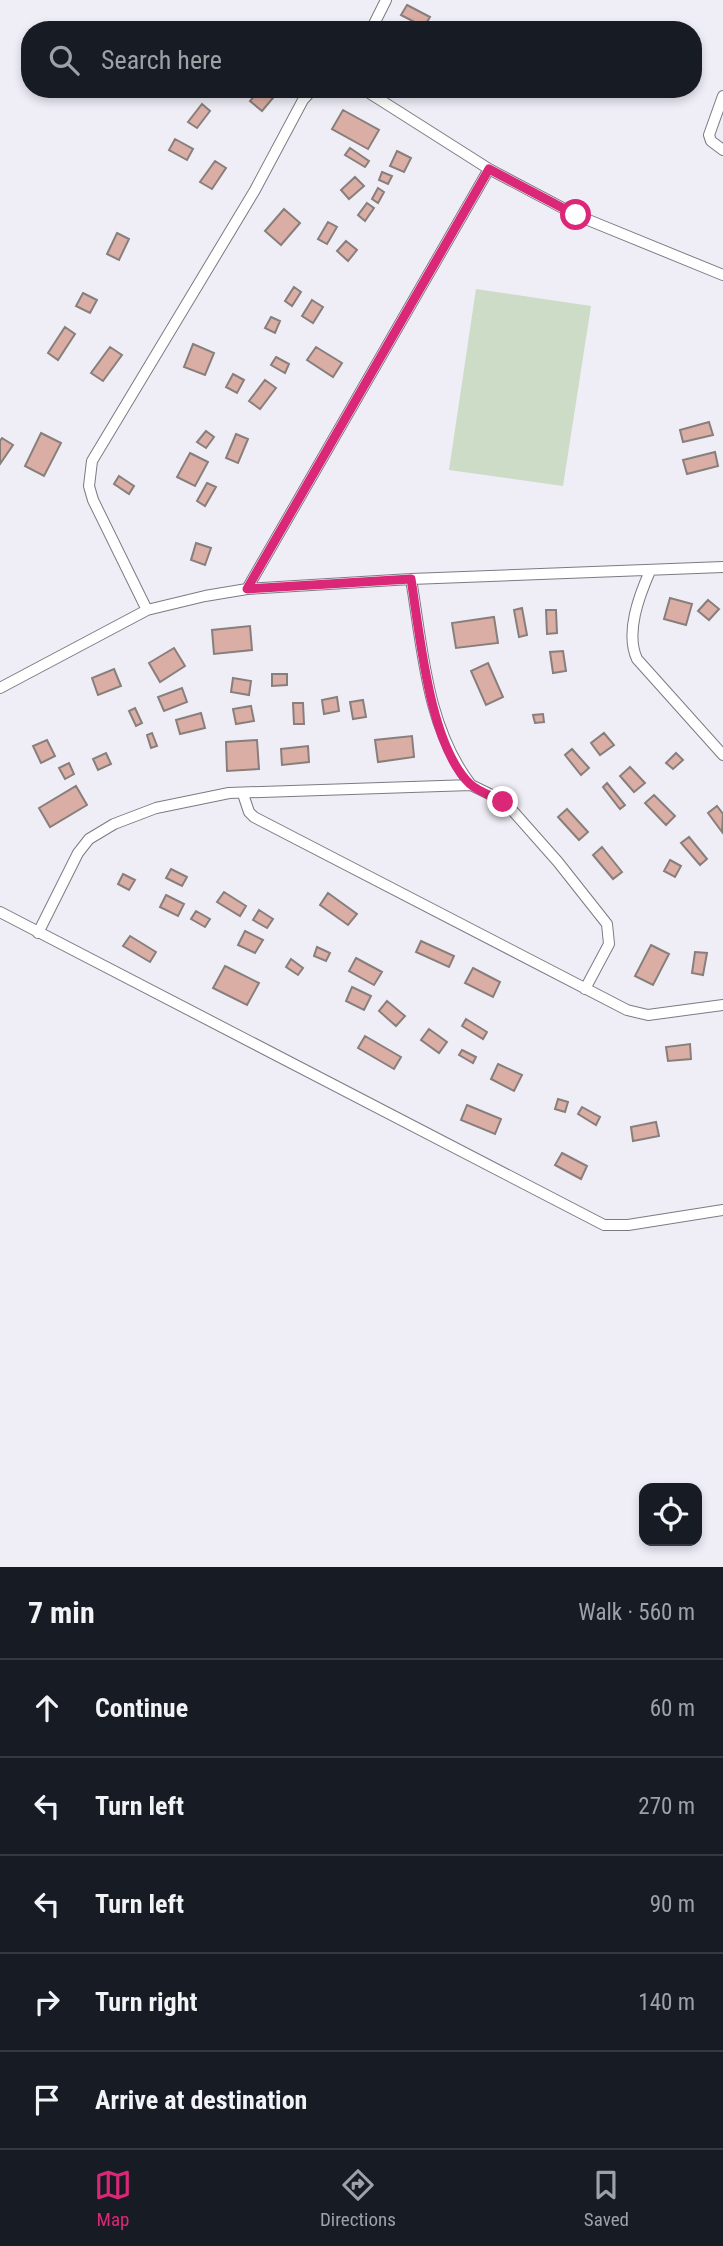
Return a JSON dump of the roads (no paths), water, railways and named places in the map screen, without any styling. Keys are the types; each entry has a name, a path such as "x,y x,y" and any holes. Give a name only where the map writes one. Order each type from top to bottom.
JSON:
{"street":[{"path":"376,21 386,0"},
{"path":"723,96 709,135 711,141 723,150"},
{"path":"147,610 93,500 89,486 92,461 255,190 305,98"},
{"path":"377,98 489,169 576,215 723,275"},
{"path":"247,589 489,169"},
{"path":"0,688 147,610 247,589 411,579 723,567"},
{"path":"650,571 640,593 632,649 637,659 723,755"},
{"path":"411,579 437,722 457,766 471,785 503,802 558,862 607,924 609,944 585,989"},
{"path":"38,933 78,853 100,830 156,808 213,794 471,785"},
{"path":"243,794 249,812 254,817 585,989 639,1014 723,1005"},
{"path":"0,912 604,1224 628,1225 723,1210"}]}
